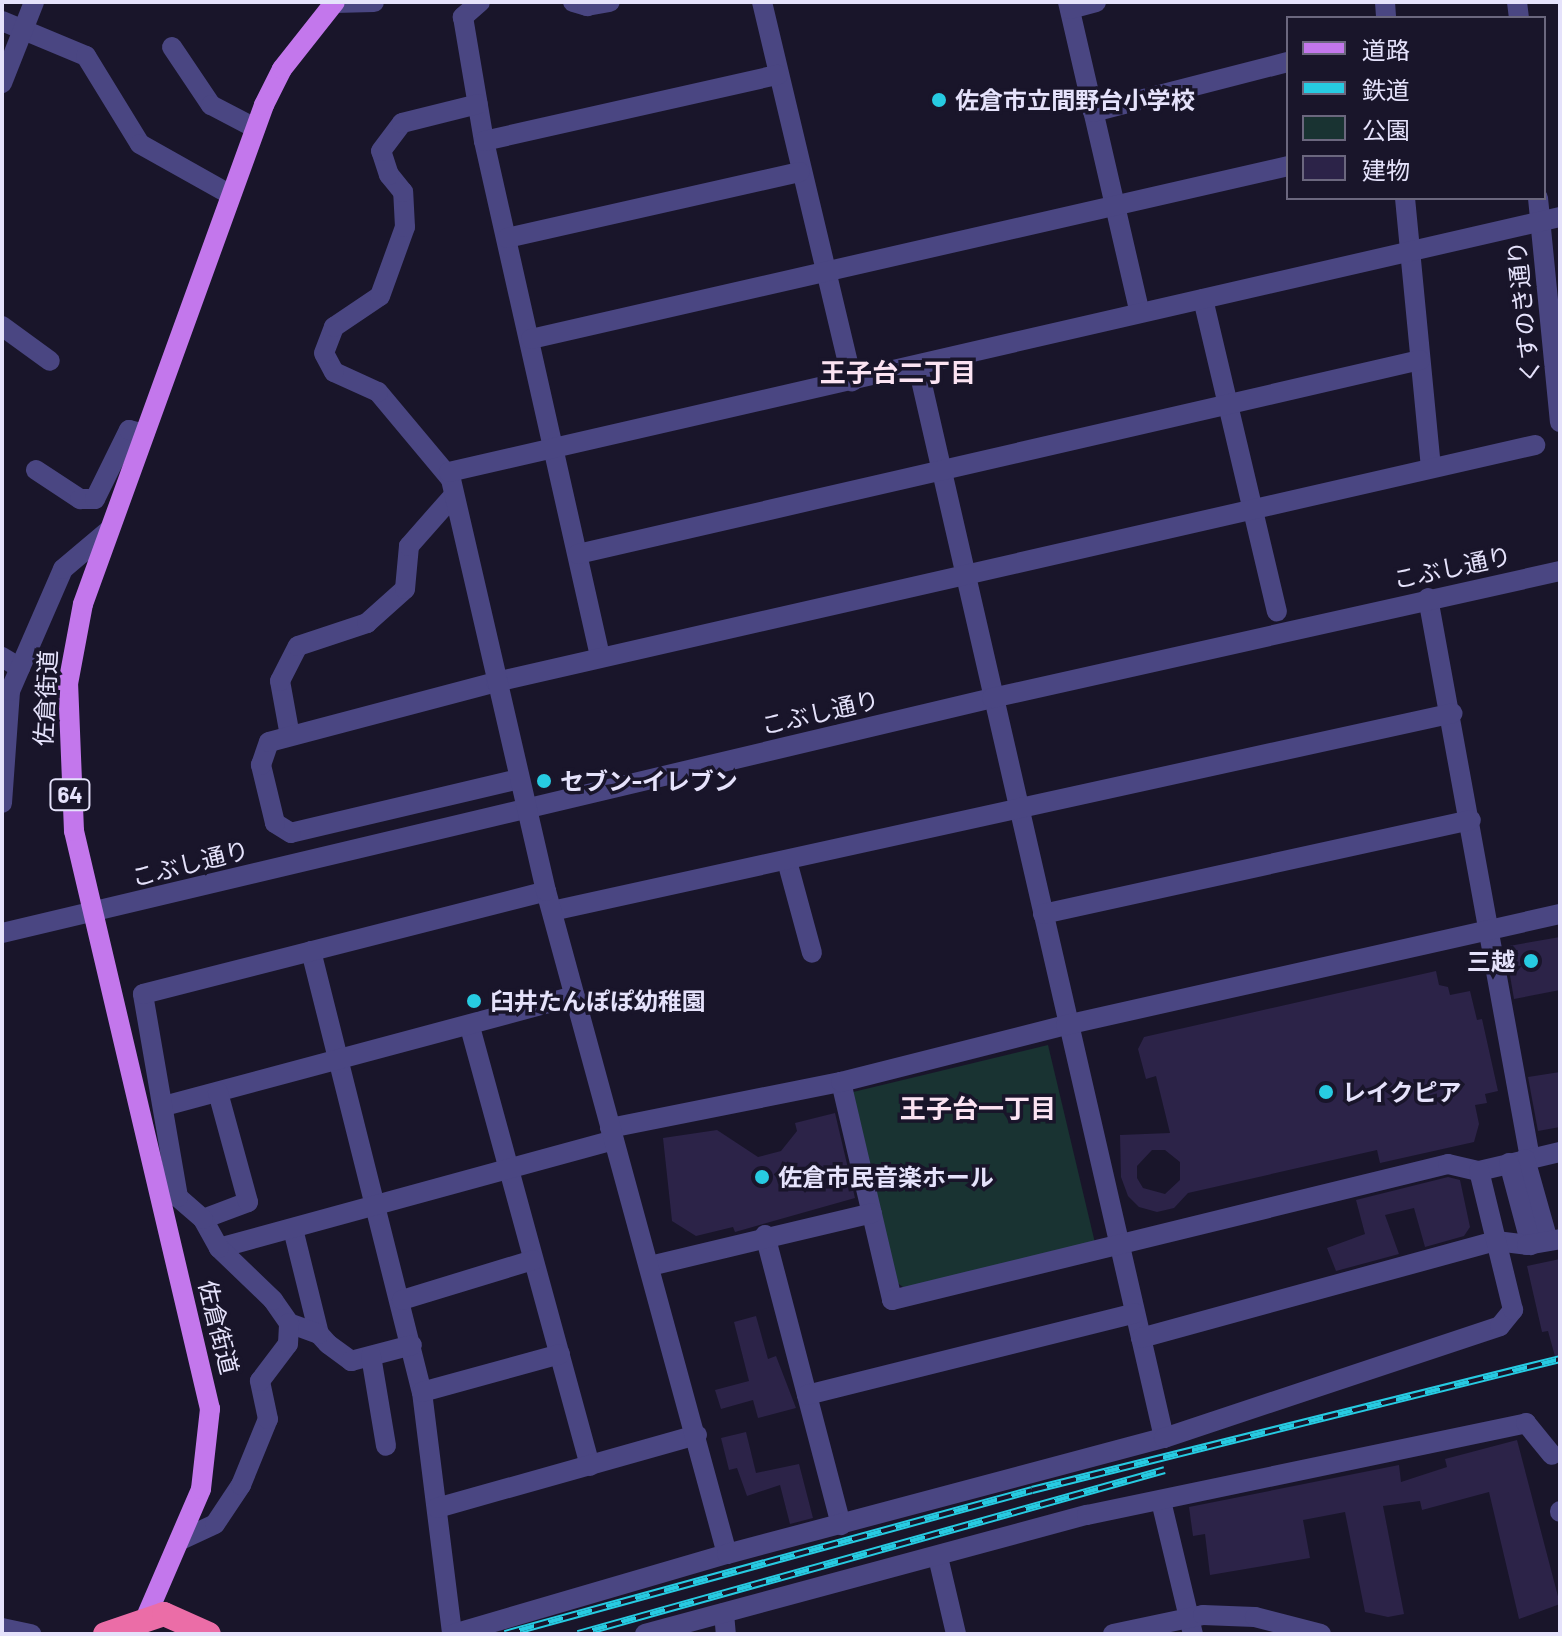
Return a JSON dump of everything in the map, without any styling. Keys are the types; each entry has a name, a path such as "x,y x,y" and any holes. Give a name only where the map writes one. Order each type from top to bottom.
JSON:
{"highway":[{"path":"105,1634 146,1617 182,1619 209,1634"}],"main road":[{"name":"佐倉街道","path":"146,1617 183,1539 201,1489 208,1389 74,831 67,718 73,646 108,531 255,128 282,69 335,3"}],"street":[{"path":"2,83 34,2"},
{"path":"335,3 374,2"},
{"path":"495,2 482,2 463,17 484,141 600,656"},
{"path":"573,2 587,6 610,2"},
{"path":"762,2 823,271 852,381"},
{"path":"1096,2 1069,5 1140,313"},
{"path":"2,21 86,56 140,144 231,195"},
{"path":"172,47 211,105 255,128"},
{"path":"1093,112 1286,63"},
{"path":"484,141 778,75"},
{"path":"452,486 378,392 334,372 324,353 334,327 380,296 405,227 403,192 389,175 381,151 402,123 478,104"},
{"path":"531,339 1286,166"},
{"path":"507,238 800,172"},
{"path":"1405,200 1431,466"},
{"name":"くすのき通り","path":"1539,200 1550,220 1560,422"},
{"path":"727,1554 546,891 449,472 1550,220"},
{"path":"1203,299 1277,611"},
{"path":"2,326 50,361"},
{"path":"578,554 1420,360"},
{"path":"918,367 1066,1025 1164,1438"},
{"path":"36,470 80,499 95,499 129,430 145,434"},
{"path":"519,779 291,833 275,823 261,765 269,742 496,682 966,572 1535,445"},
{"path":"290,736 280,681 298,646 367,623 405,589 409,546 452,486"},
{"path":"2,803 8,753 3,738 10,691 63,569 108,531"},
{"name":"こぶし通り","path":"2,933 992,698 1428,598 1560,571"},
{"path":"1428,598 1453,713 1489,931 1507,1164 1529,1242"},
{"path":"2,657 20,668"},
{"path":"552,911 1453,713"},
{"path":"1043,914 1471,820"},
{"path":"787,861 812,953"},
{"path":"412,1345 351,1361 319,1334 289,1323 273,1300 219,1248 203,1219 178,1197 143,994 546,891"},
{"path":"219,1248 508,1170 612,1134 841,1082 1066,1025 1560,914"},
{"path":"311,951 379,1206 422,1392 453,1634 727,1554 1164,1438 1508,1322 1513,1310 1502,1269 1513,1251 1529,1242"},
{"path":"164,1106 470,1027 575,996"},
{"path":"470,1027 590,1466"},
{"path":"841,1082 892,1300 1118,1242 1448,1164 1507,1164 1560,1152"},
{"path":"203,1219 248,1202 218,1092"},
{"path":"1507,1164 1529,1242"},
{"path":"650,1266 765,1235 872,1213"},
{"path":"293,1229 319,1334"},
{"path":"765,1235 841,1525"},
{"path":"1502,1269 1529,1242"},
{"path":"1141,1338 1529,1242"},
{"path":"402,1300 533,1260"},
{"path":"807,1395 1135,1313"},
{"path":"183,1539 215,1524 241,1485 268,1419 260,1381 288,1344 289,1323"},
{"path":"422,1392 560,1354"},
{"path":"371,1356 386,1446"},
{"path":"645,1634 1087,1515 1526,1423 1552,1455"},
{"path":"437,1508 697,1435"},
{"path":"1161,1501 1191,1626"},
{"path":"938,1557 956,1634"},
{"path":"724,1613 726,1634"},
{"path":"1114,1634 1255,1617 1321,1634"},
{"path":"2,1628 31,1634"}],"green space":[{"path":"1048,1045 1095,1243 907,1290 896,1282 849,1093"}],"building":[{"path":"1560,937 1560,990 1514,999 1506,952 1509,946"},
{"name":"レイクピア","path":"1436,971 1439,985 1448,987 1450,995 1470,991 1477,1020 1482,1019 1498,1091 1485,1094 1487,1103 1475,1105 1479,1124 1474,1142 1380,1163 1377,1150 1188,1193 1174,1208 1157,1212 1139,1207 1128,1196 1121,1177 1120,1135 1170,1133 1156,1076 1146,1079 1138,1049 1144,1037","holes":["1152,1150 1165,1150 1180,1162 1180,1180 1165,1194 1143,1188 1137,1178 1137,1166"]},
{"path":"1560,1072 1560,1127 1538,1131 1528,1077"},
{"path":"835,1113 855,1198 735,1232 733,1227 696,1236 672,1221 663,1138 717,1130 758,1157 781,1151 797,1131 795,1123"},
{"path":"1448,1177 1460,1180 1470,1227 1464,1236 1425,1247 1414,1208 1385,1215 1399,1254 1336,1271 1327,1248 1365,1234 1356,1200"},
{"path":"1560,1259 1560,1360 1556,1360 1548,1331 1542,1332 1527,1266"},
{"path":"756,1316 768,1359 776,1356 796,1408 758,1418 753,1400 721,1409 715,1390 749,1381 734,1322"},
{"path":"746,1432 756,1473 799,1464 813,1518 790,1524 780,1485 747,1496 737,1468 729,1470 721,1438"},
{"path":"1517,1440 1560,1604 1519,1619 1489,1492 1422,1510 1420,1501 1383,1506 1404,1614 1388,1617 1365,1612 1345,1512 1303,1520 1310,1558 1210,1575 1205,1534 1193,1536 1189,1507 1399,1465 1401,1482 1447,1467 1445,1459"}],"railway":[{"path":"505,1634 1032,1490 1560,1359"},
{"path":"578,1634 1165,1470"}],"place":[{"name":"佐倉市立間野台小学校","path":"939,100"},
{"name":"セブン-イレブン","path":"544,781"},
{"name":"三越","path":"1531,961"},
{"name":"臼井たんぽぽ幼稚園","path":"474,1001"},
{"name":"レイクピア","path":"1326,1092"},
{"name":"佐倉市民音楽ホール","path":"762,1177"}],"district":[{"name":"王子台二丁目","path":"898,372"},
{"name":"王子台一丁目","path":"978,1108"}]}
